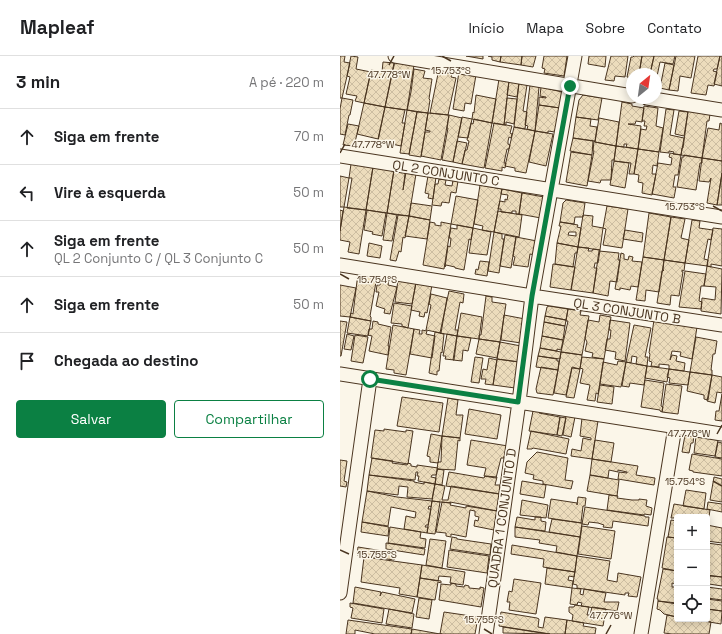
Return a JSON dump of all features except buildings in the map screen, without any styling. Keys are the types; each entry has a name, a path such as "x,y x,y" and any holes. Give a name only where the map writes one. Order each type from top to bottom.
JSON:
{"street":[{"path":"395,56 626,95"},
{"name":"QUADRA 1 CONJUNTO D","path":"486,634 532,296 570,86 574,56"},
{"path":"662,100 722,110"},
{"name":"QL 2 CONJUNTO C","path":"340,156 722,217"},
{"name":"QL 3 CONJUNTO B","path":"340,264 532,296 722,325"},
{"path":"340,374 722,434"},
{"path":"340,593 370,379"},
{"path":"641,634 674,427"}],"route":[{"path":"370,379 518,402 532,296 570,86"}]}
